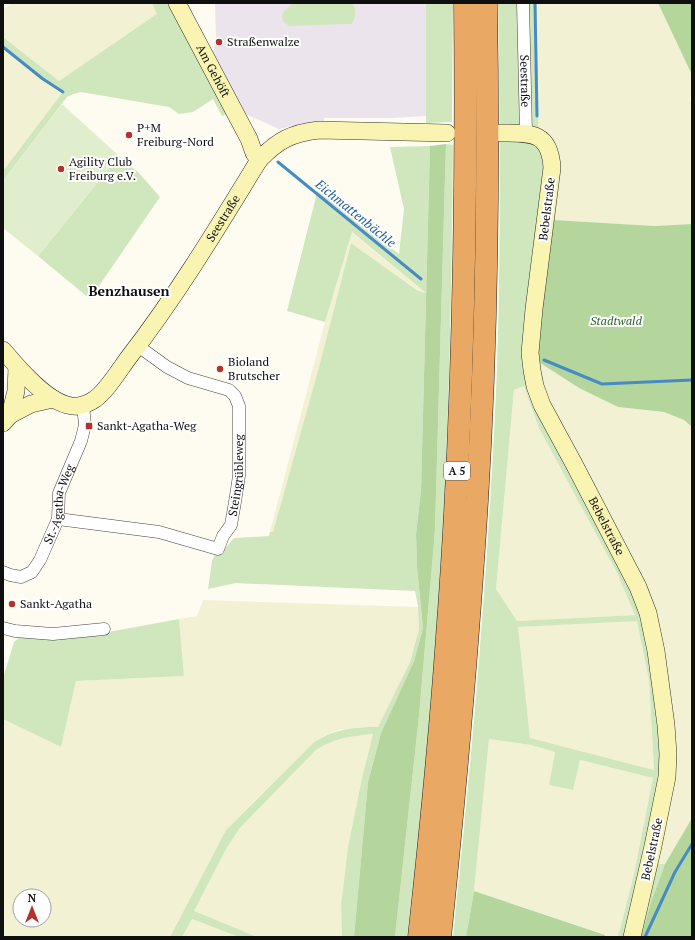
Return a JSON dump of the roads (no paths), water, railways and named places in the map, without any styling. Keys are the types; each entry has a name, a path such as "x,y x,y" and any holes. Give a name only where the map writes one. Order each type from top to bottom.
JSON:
{"highway":[{"name":"A 5","path":"419,937 436,774 447,638 454,524 464,250 466,150 465,3"},
{"name":"A 5","path":"440,937 457,777 477,499 484,322 486,221 486,3"}],"street":[{"name":"Am Gehöft","path":"177,3 249,139 254,153 260,160"},
{"name":"Seestraße","path":"523,3 526,133"},
{"name":"Seestraße","path":"83,405 95,399 104,390 138,346 200,256 260,160 271,148 292,136 308,131 447,133"},
{"path":"500,133 526,133"},
{"name":"Bebelstraße","path":"526,133 536,136 546,144 552,156 552,168 530,347 535,386 545,412 638,587 648,613 662,687 668,754 667,777 632,937"},
{"path":"249,139 271,148"},
{"name":"Steingrübleweg","path":"58,519 158,532 218,548 223,536 231,525 239,476 239,406 235,396 229,390 188,378 166,368 138,346"},
{"path":"3,350 17,367 53,399 70,405 83,405"},
{"path":"6,419 16,391 17,367"},
{"path":"6,419 31,404 53,399"},
{"name":"St.-Agatha-Weg","path":"3,572 21,577 32,572 40,560 58,519 59,493 81,441 85,425 83,405"},
{"path":"3,628 15,631 54,634 104,629"}],"waterway":[{"path":"535,3 537,116"},
{"name":"Eichmattenbächle","path":"3,47 43,79 63,92"},
{"name":"Eichmattenbächle","path":"278,162 421,279"},
{"name":"Eichmattenbächle","path":"544,360 602,384 692,380"},
{"path":"645,937 675,872 692,844"}],"place":[{"name":"Straßenwalze","path":"219,42"},
{"name":"P+M Freiburg-Nord","path":"129,135"},
{"name":"Agility Club Freiburg e.V.","path":"61,169"},
{"name":"Bioland Brutscher","path":"220,369"},
{"name":"Sankt-Agatha-Weg","path":"89,426"},
{"name":"Sankt-Agatha","path":"12,604"}],"district":[{"name":"Benzhausen","path":"129,291"}],"park label":[{"name":"Stadtwald","path":"616,321"}]}
